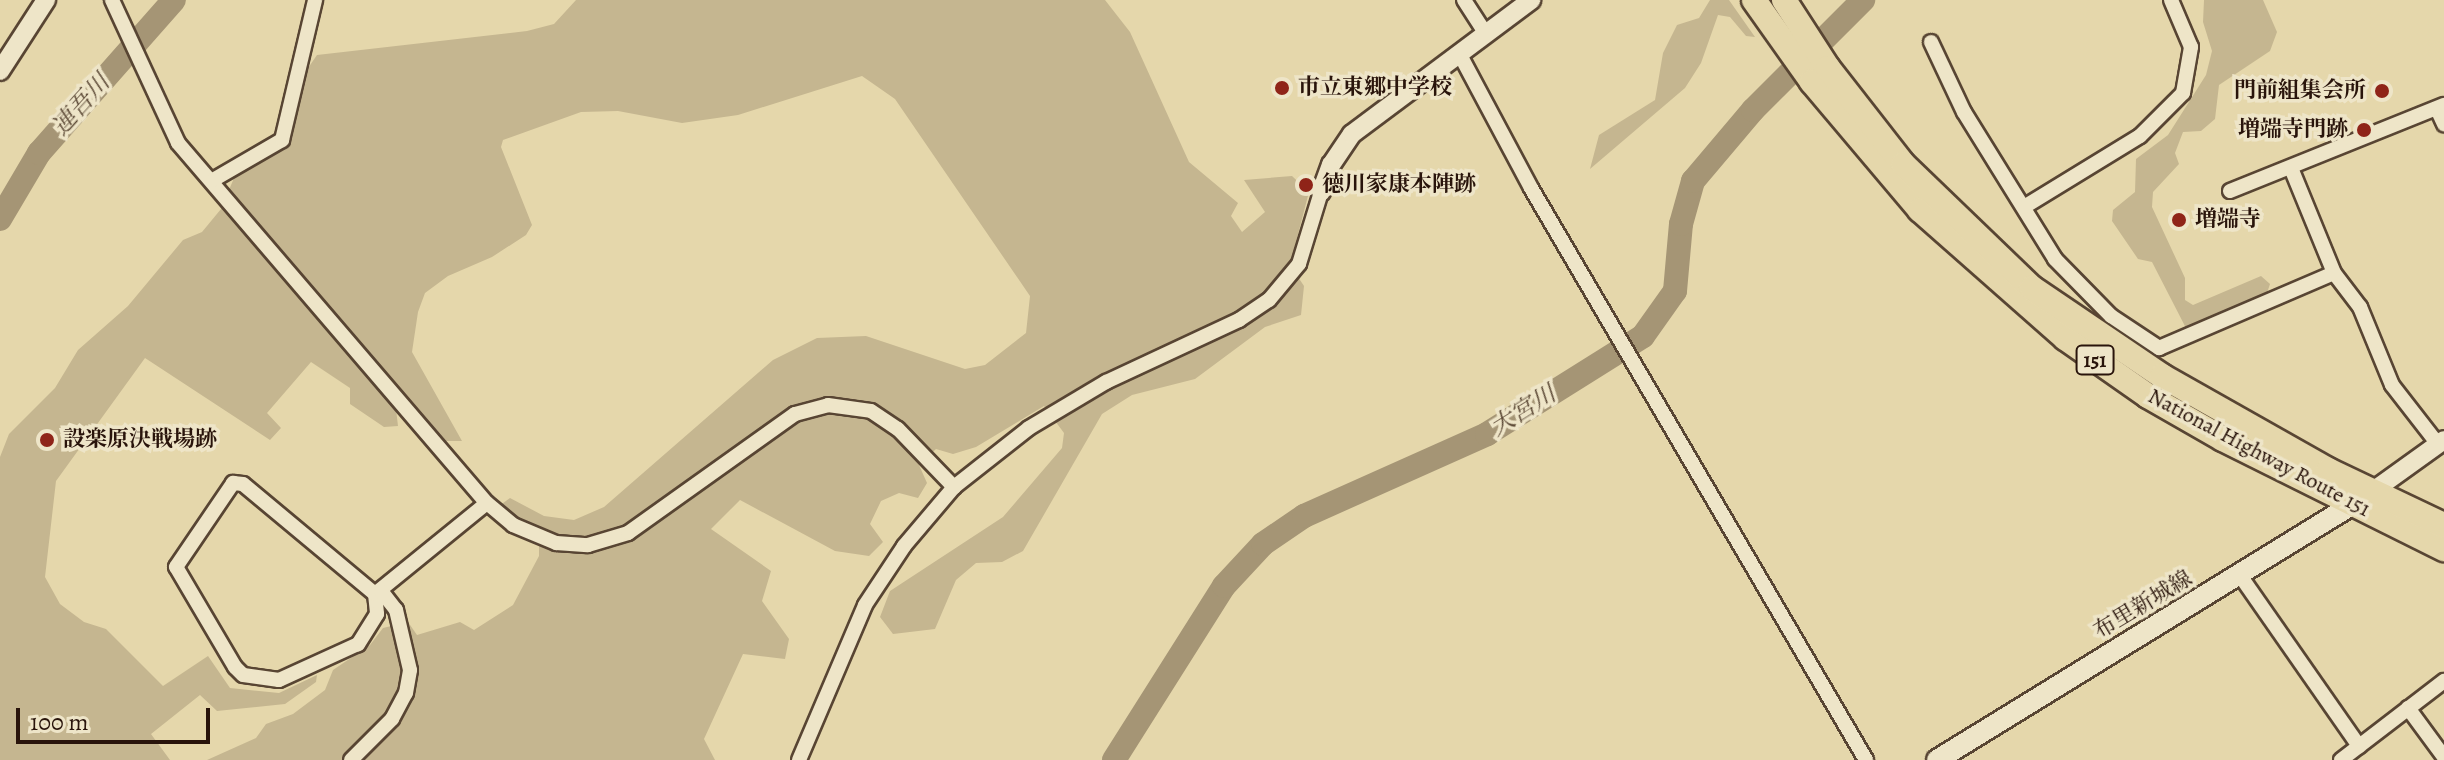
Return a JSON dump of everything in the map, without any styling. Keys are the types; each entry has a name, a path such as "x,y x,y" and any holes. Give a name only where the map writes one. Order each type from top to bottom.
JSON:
{"highway":[{"name":"National Highway Route 151","path":"1754,0 1788,50 1820,75 1903,164 2032,288 2162,376 2364,497 2444,549"},
{"name":"National Highway Route 151","path":"1784,0 1806,32 1820,75"},
{"name":"National Highway Route 151","path":"2364,497 2444,525"}],"main road":[{"name":"布里新城線","path":"1937,760 2364,497"}],"street":[{"path":"0,71 46,0"},
{"path":"112,0 173,134 487,503 513,525 556,543 588,545 628,533 782,423 828,405 871,411 898,429 954,487"},
{"path":"213,180 282,140 315,0"},
{"path":"1464,0 1486,34"},
{"path":"799,760 877,585 954,487 1029,428 1106,382 1239,320 1269,300 1299,264 1331,165 1352,134 1531,0"},
{"path":"2024,207 2140,136 2183,93 2191,47 2171,0"},
{"path":"1931,42 1958,102 2068,275 2111,316 2159,348 2334,273"},
{"path":"1459,53 1866,760"},
{"path":"2230,191 2440,107 2444,124"},
{"path":"2291,168 2334,273 2360,307 2401,401 2441,442 2364,497"},
{"path":"351,760 392,719 406,693 410,670 396,610 378,592 243,484 233,483 176,567 235,667 243,675 279,680 358,644 377,614 378,592 487,503"},
{"path":"2239,574 2359,746"},
{"path":"2341,760 2444,681"},
{"path":"2408,708 2444,757"}],"shaded area":[{"path":"576,0 1105,0 1130,32 1189,162 1238,203 1231,216 1242,232 1265,212 1244,180 1292,176 1309,192 1290,265 1304,286 1301,315 1265,327 1195,379 1132,395 1102,414 1023,551 1002,562 976,563 956,580 935,629 893,634 880,617 890,591 1003,517 1062,448 1064,433 1044,406 976,447 953,454 936,449 919,465 927,483 918,498 899,493 881,501 870,524 883,542 869,556 835,551 740,500 711,529 771,571 762,601 789,639 785,659 743,654 704,739 715,760 207,760 256,738 266,724 293,714 325,690 333,670 370,645 383,628 408,622 417,635 460,622 474,630 513,605 539,556 539,529 499,506 510,498 544,516 574,520 604,507 773,360 817,338 866,336 965,369 985,365 1026,333 1030,296 895,99 862,76 738,115 682,123 618,111 581,112 503,140 501,147 532,225 526,235 492,257 448,276 425,293 418,312 412,352 462,441 445,441 409,402 396,409 398,426 384,427 350,404 350,388 311,362 267,413 281,428 270,440 145,358 56,481 45,577 60,604 84,622 106,629 163,686 208,656 230,688 279,693 317,675 316,682 285,704 217,711 200,695 151,734 170,760 0,760 0,457 9,434 55,388 78,350 128,306 183,240 202,232 221,209 234,178 288,140 304,74 317,55 527,31 554,24"},
{"path":"1710,0 1729,0 1755,37 1746,36 1730,17 1718,15 1701,63 1685,88 1590,169 1599,135 1655,100 1663,53 1677,25 1699,18"},
{"path":"2204,0 2263,0 2277,32 2270,51 2219,85 2215,119 2201,131 2183,132 2175,153 2179,164 2153,192 2152,207 2185,278 2185,300 2193,305 2261,276 2270,284 2266,296 2188,332 2152,262 2138,259 2112,221 2113,210 2135,192 2136,159 2168,135 2206,75 2212,51 2203,22"}],"waterway":[{"name":"連吾川","path":"0,219 39,153 174,0"},
{"name":"大宮川","path":"1114,760 1224,586 1263,544 1304,516 1487,434 1643,336 1675,291 1681,224 1693,181 1753,110 1863,0"}],"place":[{"name":"市立東郷中学校","path":"1282,88"},
{"name":"門前組集会所","path":"2382,91"},
{"name":"増端寺門跡","path":"2364,130"},
{"name":"徳川家康本陣跡","path":"1306,185"},
{"name":"増端寺","path":"2179,220"},
{"name":"設楽原決戦場跡","path":"47,440"}]}
